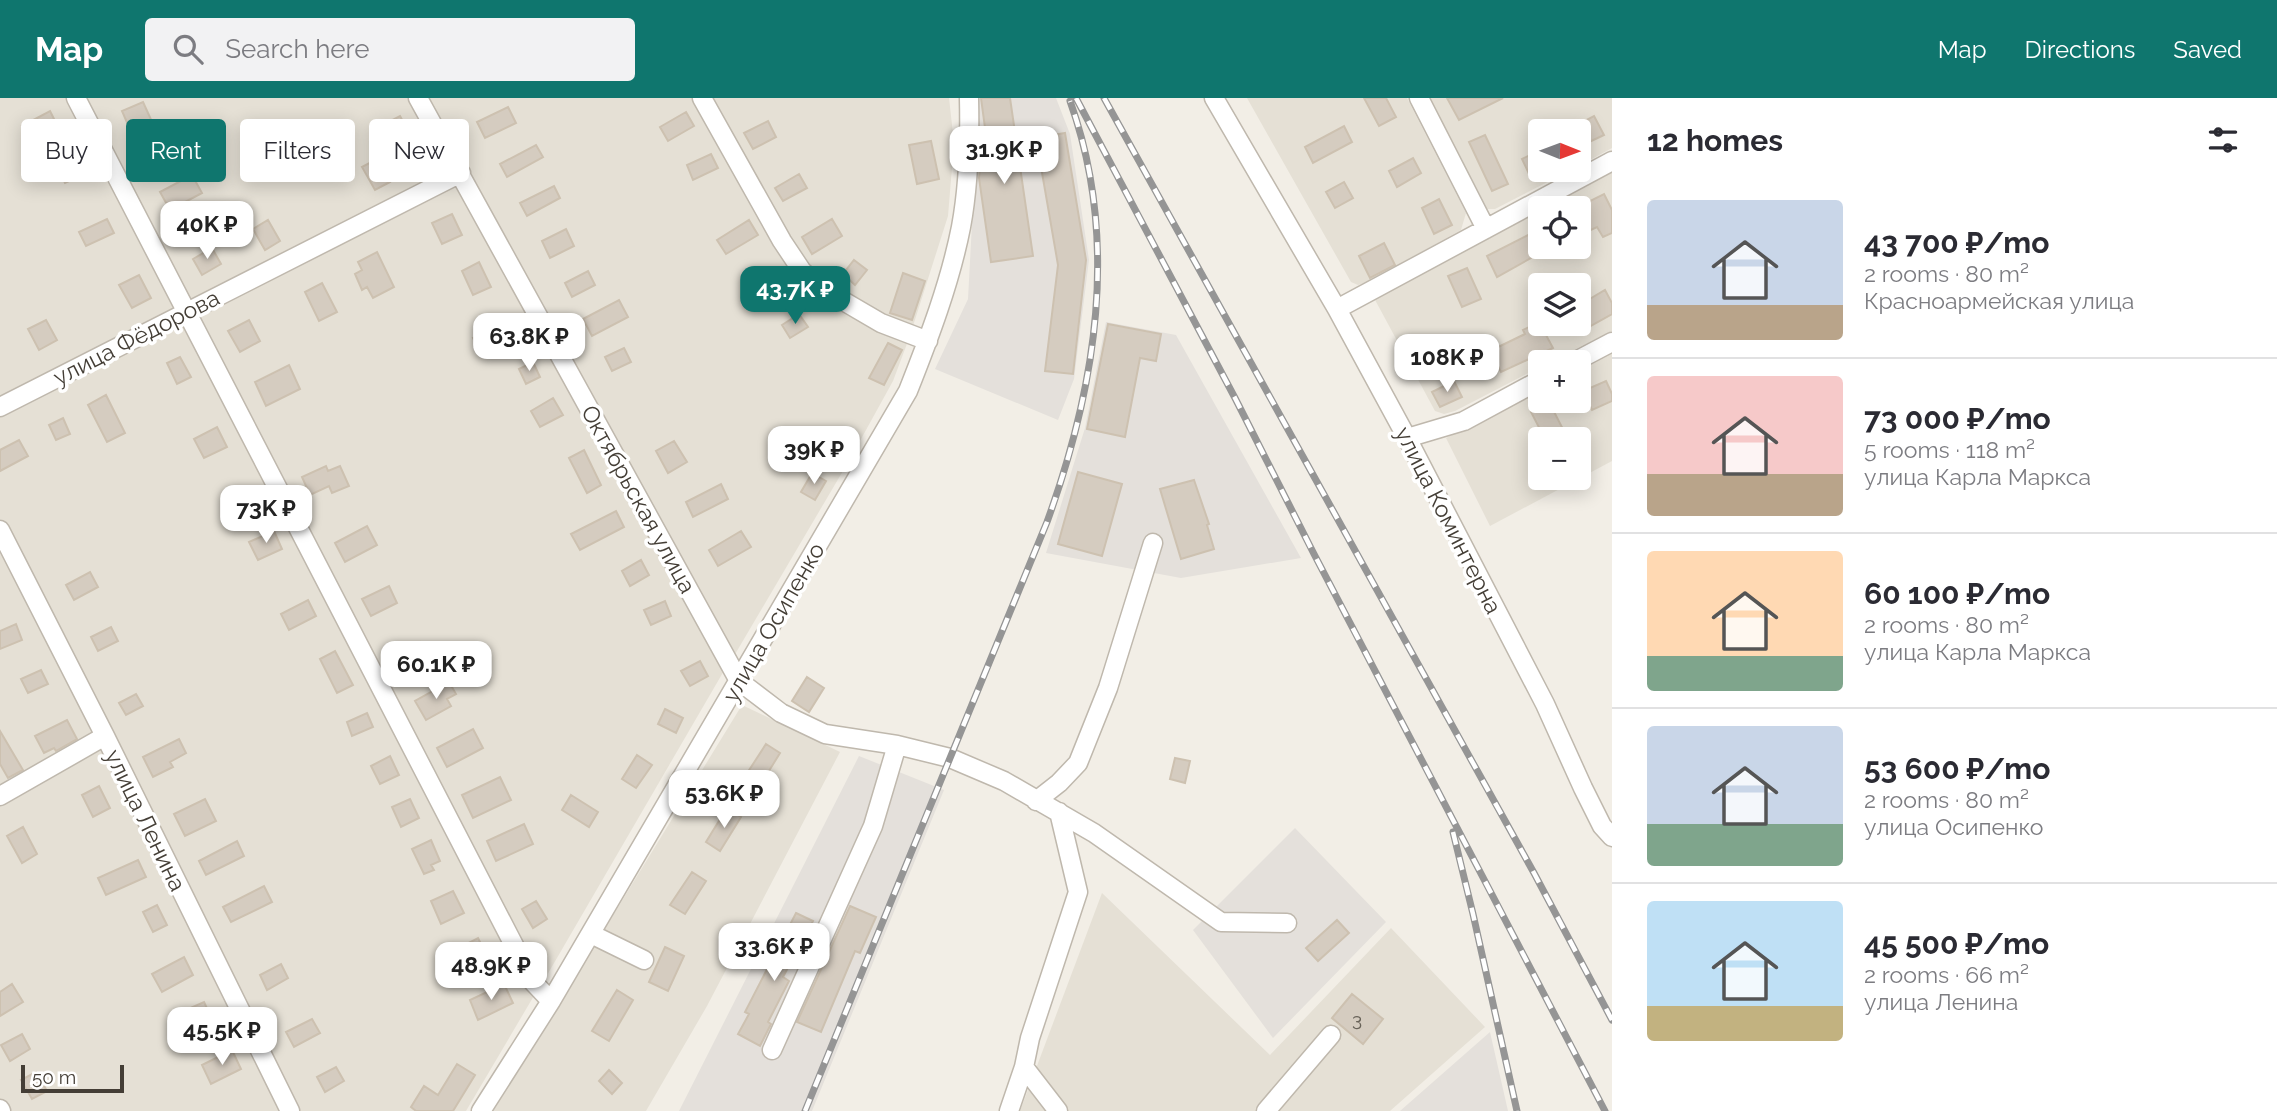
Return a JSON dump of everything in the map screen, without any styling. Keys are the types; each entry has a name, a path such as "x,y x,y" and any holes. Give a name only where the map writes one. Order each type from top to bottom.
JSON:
{"street":[{"path":"76,98 533,982 551,1001"},
{"name":"Октябрьская улица","path":"418,98 430,119"},
{"path":"702,98 782,241 802,271 821,288 881,323 928,341"},
{"name":"улица Осипенко","path":"481,1111 591,934 908,391 928,341 960,229 970,152 969,98"},
{"name":"улица Коминтерна","path":"1214,98 1337,309 1407,438 1545,704 1602,826 1612,837"},
{"path":"1419,98 1486,229"},
{"path":"1337,309 1612,161"},
{"name":"улица Фёдорова","path":"0,407 443,182"},
{"name":"Октябрьская улица","path":"466,182 739,681"},
{"path":"1591,353 1612,342"},
{"path":"1407,438 1464,421 1528,386"},
{"name":"улица Ленина","path":"0,530 290,1111"},
{"path":"1036,801 1078,763 1108,688 1153,543"},
{"path":"739,681 780,713 825,734 897,745 950,758 1004,781 1094,834 1221,922 1286,923"},
{"path":"0,796 105,736"},
{"path":"772,1050 873,826 897,745"},
{"path":"1009,1111 1078,892 1059,812"},
{"path":"591,934 645,960"},
{"path":"1266,1111 1331,1035"},
{"path":"1024,1067 1058,1111"}],"shaded area":[{"path":"0,98 68,98 79,119 21,119 21,182 111,182 176,310 0,401"},
{"path":"83,98 410,98 422,119 369,119 369,182 425,182 190,303 127,182 226,182 226,119 126,119 126,180 112,154 112,119 94,119"},
{"path":"425,98 693,98 780,254 816,297 848,316 908,341 893,381 850,459 734,656 469,177 469,119 437,119"},
{"path":"711,98 949,98 954,143 948,216 913,326 876,311 833,287 810,269 792,244"},
{"path":"974,98 1056,98 1070,134 1089,260 1074,379 1058,420 935,369 968,299 975,167 981,155"},
{"path":"1247,98 1407,98 1466,213 1461,230 1367,282 1358,285 1351,282"},
{"path":"1428,98 1612,98 1612,148 1591,159 1591,119 1528,119 1528,182 1548,182 1495,209 1487,209 1482,205"},
{"path":"1612,169 1612,331 1574,350 1528,350 1528,373 1455,411 1444,414 1435,411 1374,298 1528,215 1528,259 1591,259 1591,196 1562,196"},
{"path":"450,183 457,185 725,669 540,983 194,315"},
{"path":"1106,322 1176,335 1301,558 1181,578 1046,553 1085,428"},
{"path":"180,324 189,330 525,986 535,994 466,1111 299,1111 0,519 0,414"},
{"path":"1612,351 1612,461 1591,472 1591,427 1528,427 1528,490 1558,490 1490,526 1446,438 1528,394 1528,413 1591,413 1591,362"},
{"path":"0,542 95,734 0,791"},
{"path":"742,705 840,752 707,1006 646,1111 493,1111"},
{"path":"98,749 104,752 283,1111 6,1111 0,1100 0,801"},
{"path":"859,756 944,790 812,1111 679,1111"},
{"path":"1295,828 1386,922 1273,1038 1193,930"},
{"path":"1102,893 1270,1055 1391,928 1485,1027 1390,1111 1020,1111"},
{"path":"1490,1032 1508,1111 1400,1111"}],"building":[{"path":"981,98 1010,98 1033,256 991,262 979,178 980,167 990,165"},
{"path":"1364,98 1386,98 1396,117 1379,126"},
{"path":"1447,98 1503,98 1459,120"},
{"path":"143,102 151,119 126,120 122,111"},
{"path":"508,107 516,123 485,138 477,122"},
{"path":"50,111 54,119 35,119"},
{"path":"686,112 694,126 668,141 660,127"},
{"path":"1594,116 1604,135 1591,141 1591,119 1588,119"},
{"path":"768,121 776,137 753,149 744,133"},
{"path":"1344,126 1352,142 1313,163 1305,147"},
{"path":"1065,133 1086,260 1073,374 1045,371 1058,265 1036,138"},
{"path":"1485,135 1508,184 1492,191 1469,142"},
{"path":"931,141 939,179 917,184 909,145"},
{"path":"536,145 543,157 507,177 500,164"},
{"path":"711,154 718,168 693,180 687,165"},
{"path":"1528,156 1528,172 1522,159"},
{"path":"1413,158 1421,173 1397,187 1389,171"},
{"path":"369,163 369,179 362,167"},
{"path":"799,174 807,188 783,201 775,188"},
{"path":"179,182 196,182 202,193 170,210 160,192"},
{"path":"370,182 390,182 375,190"},
{"path":"1344,182 1353,198 1335,208 1326,192"},
{"path":"554,186 560,198 527,216 520,203"},
{"path":"1604,194 1612,210 1612,233 1603,237 1597,227 1591,230 1591,200"},
{"path":"1439,199 1452,225 1434,234 1422,208"},
{"path":"452,214 462,235 442,244 432,223"},
{"path":"107,219 114,233 86,246 79,232"},
{"path":"832,219 842,236 812,254 802,237"},
{"path":"268,220 280,241 265,250 253,229"},
{"path":"749,220 758,235 726,254 717,240"},
{"path":"566,229 574,246 550,258 542,241"},
{"path":"1528,235 1529,259 1497,277 1487,256"},
{"path":"1384,243 1395,265 1370,278 1359,256"},
{"path":"212,248 221,264 202,275 193,259"},
{"path":"377,252 394,287 373,298 367,287 362,290 355,274 362,270 358,262"},
{"path":"854,260 867,270 855,285 843,274"},
{"path":"479,262 491,287 473,295 462,271"},
{"path":"1467,268 1481,299 1462,307 1448,276"},
{"path":"588,271 595,285 572,297 565,283"},
{"path":"778,272 786,286 767,296 759,283"},
{"path":"903,273 925,281 912,320 890,313"},
{"path":"139,275 151,298 132,308 119,285"},
{"path":"322,283 337,312 319,321 305,292"},
{"path":"1605,290 1612,303 1612,314 1591,326 1591,298"},
{"path":"619,300 628,317 592,336 583,319"},
{"path":"799,314 808,327 790,338 782,325"},
{"path":"46,320 57,340 39,350 28,329"},
{"path":"249,320 260,341 240,352 228,331"},
{"path":"508,321 517,338 482,355 473,338"},
{"path":"1108,324 1161,334 1156,361 1140,358 1125,437 1087,429"},
{"path":"1528,328 1528,336 1547,336 1553,348 1528,350 1528,360 1501,372 1490,351 1525,334 1523,330"},
{"path":"1432,338 1445,359 1418,374 1405,353"},
{"path":"888,343 902,350 884,385 869,378"},
{"path":"624,348 631,362 612,371 605,357"},
{"path":"180,357 191,377 177,384 167,363"},
{"path":"533,362 540,377 526,384 519,369"},
{"path":"289,365 300,389 266,406 255,382"},
{"path":"1454,381 1462,397 1440,407 1432,392"},
{"path":"1606,381 1612,401 1592,410 1591,388"},
{"path":"106,395 125,433 107,442 88,405"},
{"path":"553,398 563,415 540,427 531,411"},
{"path":"1532,413 1555,413 1562,427 1539,427"},
{"path":"63,418 70,434 56,440 49,425"},
{"path":"217,427 227,447 204,458 194,439"},
{"path":"19,440 28,456 0,471 0,450"},
{"path":"674,441 687,462 668,473 656,451"},
{"path":"584,450 601,485 587,493 569,458"},
{"path":"326,466 328,471 340,466 349,486 332,493 329,486 310,495 302,477"},
{"path":"1078,472 1122,484 1102,556 1058,544"},
{"path":"812,473 826,481 815,500 801,492"},
{"path":"1194,480 1209,524 1207,525 1214,549 1181,559 1160,489"},
{"path":"721,484 728,499 693,517 686,502"},
{"path":"254,492 260,504 241,513 236,501"},
{"path":"616,511 624,527 580,550 571,534"},
{"path":"367,526 377,545 345,562 335,543"},
{"path":"274,531 282,549 258,560 249,542"},
{"path":"741,531 751,547 718,566 709,550"},
{"path":"641,560 649,575 630,586 622,571"},
{"path":"90,572 98,587 74,600 66,585"},
{"path":"389,586 397,603 371,616 362,599"},
{"path":"308,600 316,616 289,630 281,614"},
{"path":"665,601 671,616 651,625 644,610"},
{"path":"16,624 22,640 0,649 0,631"},
{"path":"111,627 118,641 98,651 91,637"},
{"path":"420,642 427,657 398,670 392,655"},
{"path":"335,651 353,685 337,693 320,659"},
{"path":"700,661 708,676 690,686 681,671"},
{"path":"41,670 48,684 28,693 21,679"},
{"path":"807,677 824,688 809,712 792,701"},
{"path":"449,682 456,694 447,699 451,706 426,720 415,701"},
{"path":"136,694 143,706 126,715 119,703"},
{"path":"665,709 683,718 676,733 658,724"},
{"path":"367,713 373,727 352,736 347,722"},
{"path":"67,720 77,739 56,751 54,748 44,753 35,736"},
{"path":"473,729 483,748 447,767 437,748"},
{"path":"0,731 23,770 8,778 0,764"},
{"path":"179,739 186,753 170,762 173,767 153,777 143,757"},
{"path":"766,744 780,753 759,787 744,778"},
{"path":"637,755 652,765 636,788 622,779"},
{"path":"390,756 399,775 380,784 371,766"},
{"path":"1175,758 1190,761 1185,783 1170,779"},
{"path":"500,777 511,800 473,818 462,795"},
{"path":"99,786 110,808 93,817 82,795"},
{"path":"571,795 598,812 589,827 562,810"},
{"path":"205,799 216,821 185,836 174,814"},
{"path":"410,799 419,818 401,827 392,807"},
{"path":"727,808 741,817 720,851 706,842"},
{"path":"524,824 533,844 496,861 487,841"},
{"path":"23,827 37,854 22,863 7,836"},
{"path":"431,840 440,861 431,865 434,870 424,874 412,849"},
{"path":"237,841 244,856 206,875 199,861"},
{"path":"138,860 146,877 106,895 98,878"},
{"path":"692,872 706,881 685,914 670,905"},
{"path":"264,886 272,902 231,922 223,907"},
{"path":"453,891 464,913 441,924 431,901"},
{"path":"536,901 547,919 533,928 522,909"},
{"path":"157,905 167,925 153,932 143,912"},
{"path":"850,906 876,917 860,953 855,951 821,1032 797,1022"},
{"path":"796,913 813,921 783,977 789,981 768,1022 771,1024 760,1046 738,1034 749,1014 745,1012"},
{"path":"1337,920 1349,933 1318,961 1306,948"},
{"path":"478,938 485,952 466,963 459,948"},
{"path":"665,947 684,956 668,991 649,982"},
{"path":"184,957 193,975 162,992 152,974"},
{"path":"281,964 288,978 267,990 260,975"},
{"path":"12,984 23,1002 0,1016 0,992"},
{"path":"504,984 513,1003 478,1020 470,1000"},
{"path":"617,990 633,1000 609,1041 592,1031"},
{"path":"1352,994 1383,1019 1363,1044 1332,1018"},
{"path":"204,1002 210,1015 185,1026 179,1013"},
{"path":"312,1019 320,1033 294,1047 286,1032"},
{"path":"22,1034 30,1049 10,1061 1,1045"},
{"path":"232,1050 241,1069 211,1084 202,1065"},
{"path":"457,1064 475,1075 453,1111 416,1111 411,1107 424,1086 438,1095"},
{"path":"336,1067 344,1081 325,1092 317,1077"},
{"path":"609,1070 622,1083 612,1094 599,1081"},
{"path":"36,1072 47,1091 32,1099 21,1080"}],"railway":[{"path":"1076,98 1605,1111"},
{"path":"1104,98 1534,873 1612,1020"},
{"path":"805,1111 1047,522 1078,419 1096,313 1098,260 1094,206 1085,153 1070,101"},
{"path":"1453,832 1517,1111"}]}
